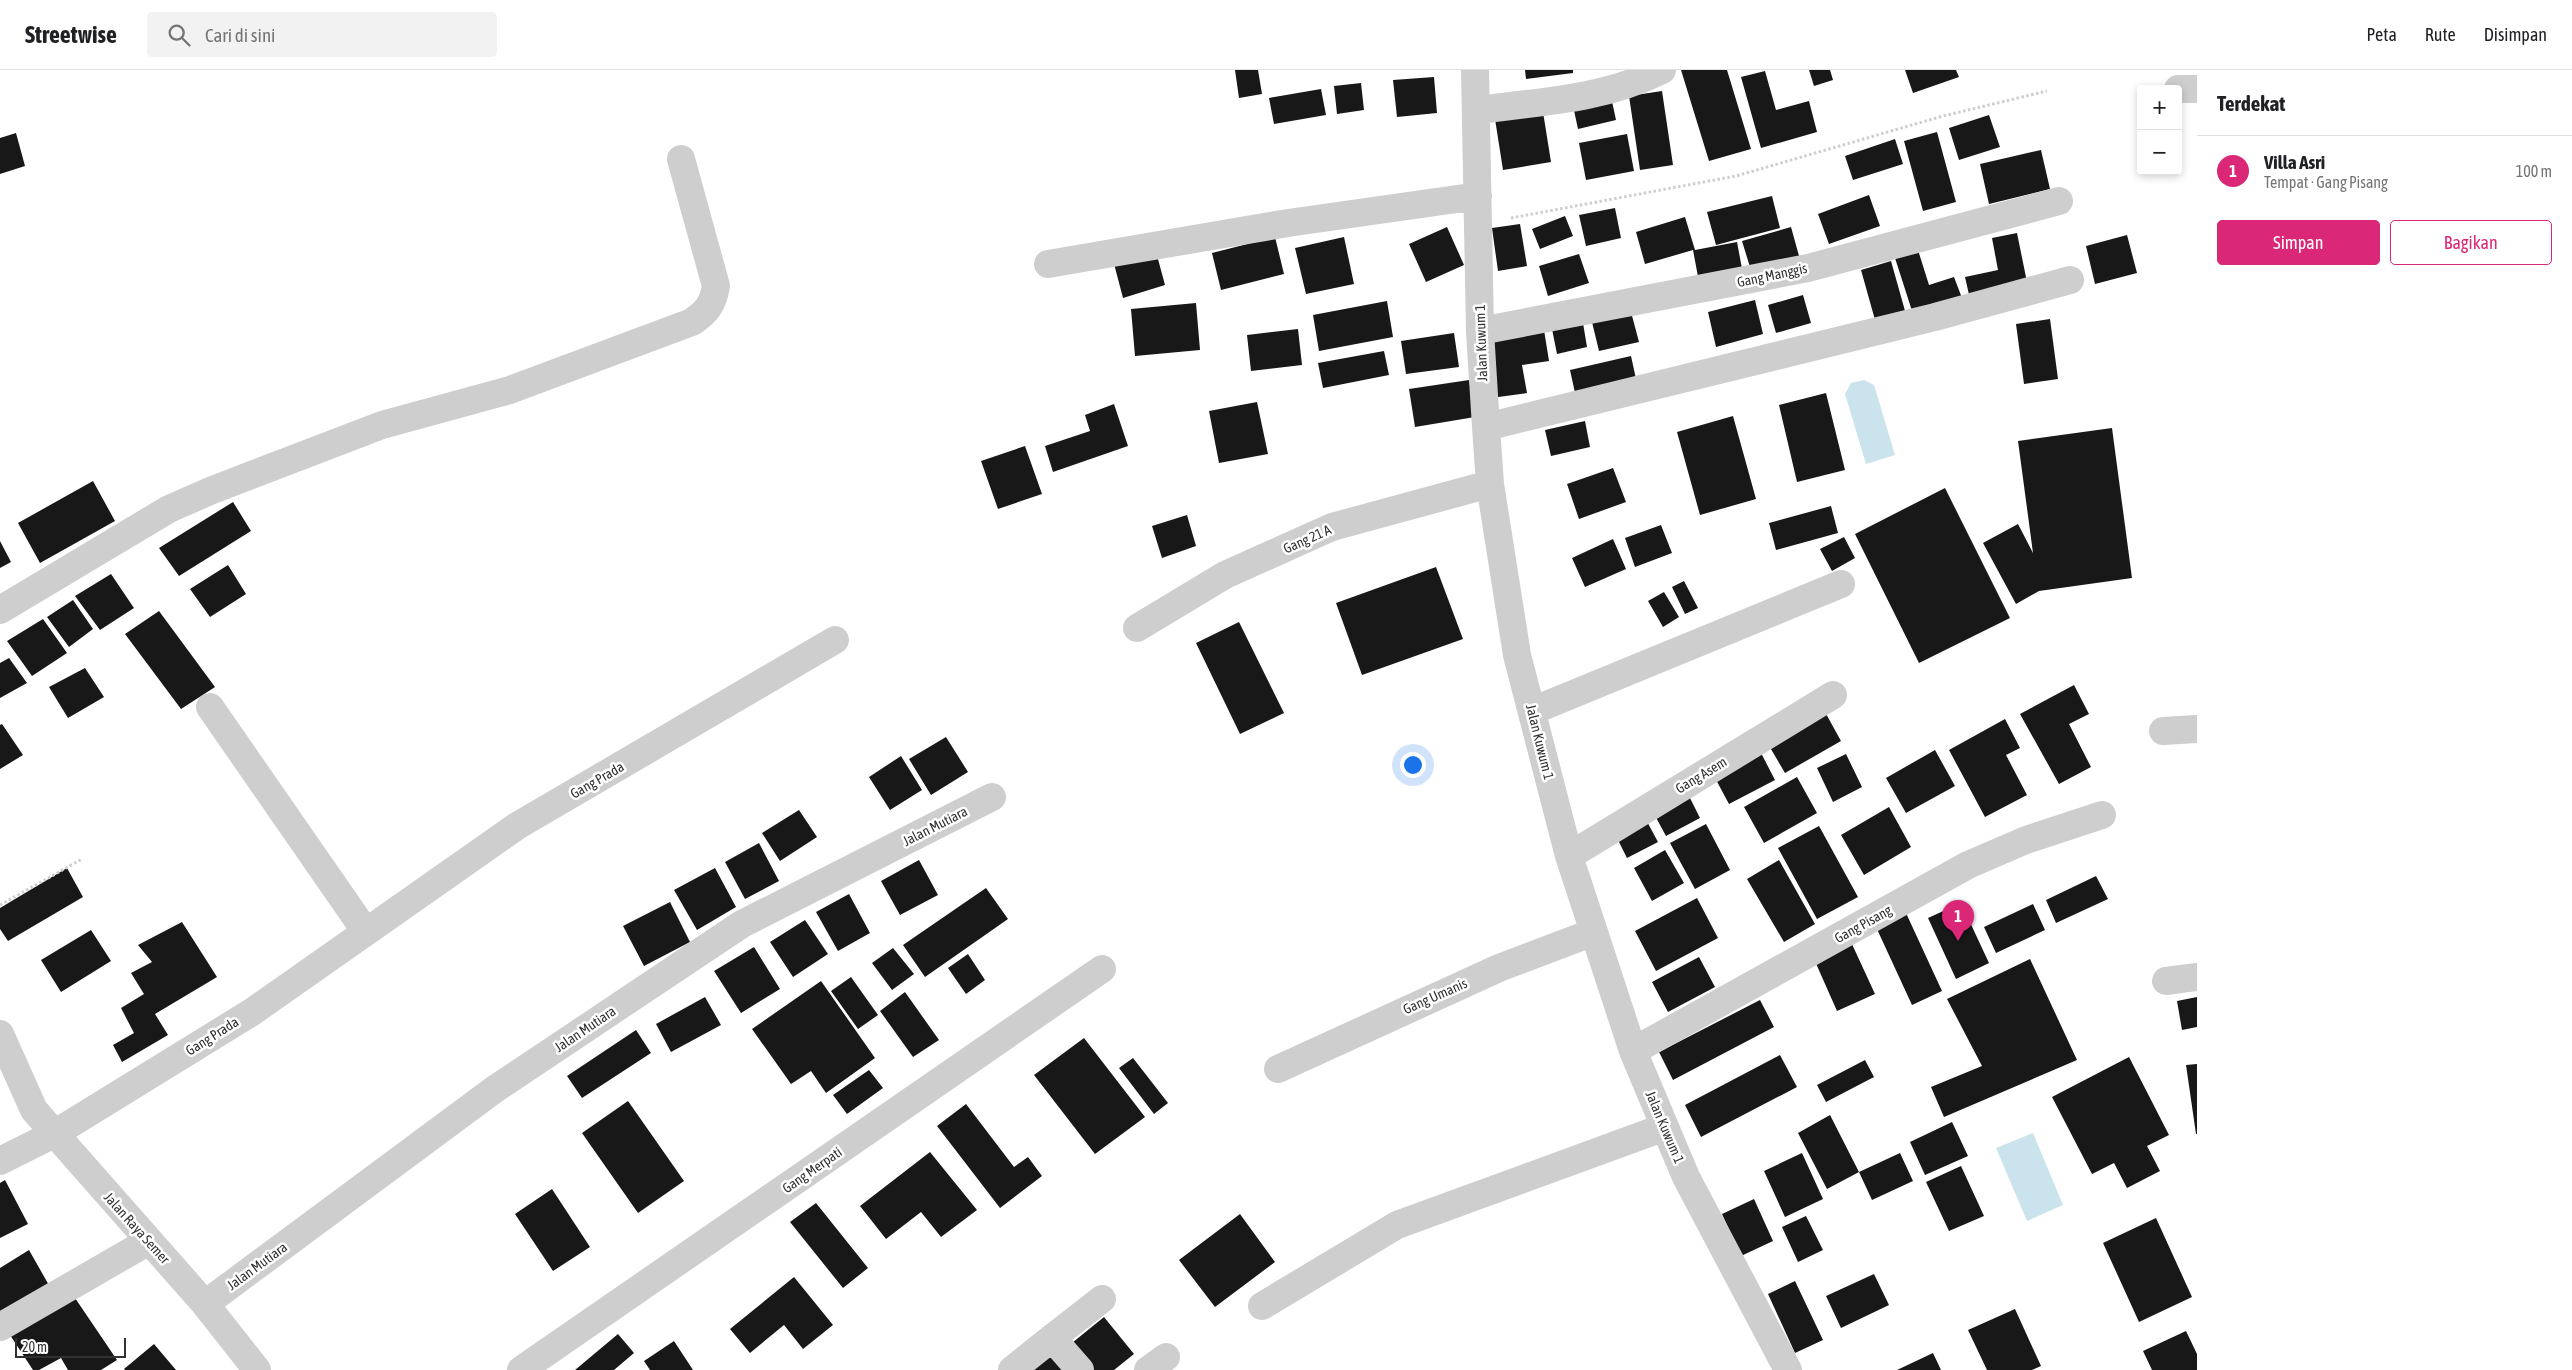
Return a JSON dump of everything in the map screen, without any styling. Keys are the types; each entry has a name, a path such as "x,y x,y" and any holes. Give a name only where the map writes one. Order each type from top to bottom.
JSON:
{"street":[{"name":"Jalan Kuwum 1","path":"1475,70 1480,331 1490,484 1517,655 1569,856 1633,1050 1686,1178 1788,1370"},
{"path":"1477,110 1607,91 1639,82 1662,70"},
{"path":"2182,89 2197,89"},
{"path":"0,610 168,509 210,490 382,424 510,390 692,322 706,313 714,300 716,286 681,159"},
{"path":"1048,264 1288,223 1478,196"},
{"name":"Gang Manggis","path":"1480,331 1808,268 2059,200"},
{"path":"1486,427 1935,317 2070,280"},
{"name":"Gang 21 A","path":"1137,628 1225,576 1332,527 1490,484"},
{"path":"1532,712 1841,584"},
{"name":"Gang Prada","path":"54,1134 252,1012 517,826 835,640"},
{"name":"Gang Asem","path":"1569,856 1833,695"},
{"path":"210,707 366,932"},
{"path":"2163,731 2197,729"},
{"name":"Jalan Mutiara","path":"205,1304 495,1089 742,924 992,797"},
{"name":"Gang Pisang","path":"1633,1050 1968,865 2026,840 2102,815"},
{"name":"Gang Umanis","path":"1278,1069 1490,972 1594,932"},
{"name":"Gang Merpati","path":"521,1370 1102,969"},
{"path":"2166,981 2197,977"},
{"name":"Jalan Raya Semer","path":"0,1034 34,1110 205,1304 257,1370"},
{"path":"1262,1306 1397,1225 1665,1127"},
{"path":"0,1161 54,1134"},
{"path":"0,1327 149,1241"},
{"path":"1012,1370 1102,1298"},
{"path":"1052,1338 1080,1370"}],"path":[{"path":"1478,224 1736,176 1943,116 2047,90"},
{"path":"0,905 82,858"}],"water":[{"path":"1864,380 1874,385 1895,455 1866,464 1845,394 1851,383"},
{"path":"2033,1133 2063,1205 2027,1221 1996,1148"}],"building":[{"path":"1235,70 1258,70 1262,94 1239,98"},
{"path":"1525,70 1573,70 1573,73 1526,79"},
{"path":"1681,70 1727,70 1751,149 1709,161"},
{"path":"1809,70 1830,70 1833,80 1814,86"},
{"path":"1905,70 1956,70 1959,77 1913,93"},
{"path":"1765,71 1776,110 1809,101 1817,132 1761,148 1741,77"},
{"path":"1434,77 1437,113 1397,117 1393,80"},
{"path":"1361,83 1364,110 1337,114 1334,86"},
{"path":"1321,89 1326,115 1274,124 1269,98"},
{"path":"1662,91 1673,165 1640,170 1629,96"},
{"path":"1610,92 1616,120 1578,129 1572,101"},
{"path":"1543,112 1551,162 1503,170 1495,119"},
{"path":"1989,115 2000,147 1959,160 1949,128"},
{"path":"1937,132 1956,202 1923,211 1904,141"},
{"path":"16,133 25,166 0,174 0,138"},
{"path":"1627,134 1634,171 1586,180 1579,143"},
{"path":"1895,139 1903,164 1853,180 1845,156"},
{"path":"2041,150 2050,189 1989,204 1980,164"},
{"path":"1869,195 1880,226 1829,244 1818,214"},
{"path":"1772,196 1780,228 1716,245 1707,212"},
{"path":"1615,208 1621,238 1586,246 1579,215"},
{"path":"1565,216 1573,236 1540,249 1532,229"},
{"path":"1685,217 1695,250 1737,242 1743,274 1699,282 1693,250 1645,264 1636,232"},
{"path":"1520,224 1527,266 1498,271 1492,228"},
{"path":"1447,227 1464,265 1426,282 1409,244"},
{"path":"1791,227 1801,263 1753,277 1742,241"},
{"path":"2017,233 2028,287 1970,299 1965,277 1998,270 1992,238"},
{"path":"2127,235 2137,273 2095,284 2086,246"},
{"path":"1275,237 1284,274 1221,290 1212,253"},
{"path":"1344,237 1354,284 1306,294 1295,248"},
{"path":"1155,248 1165,285 1123,298 1113,260"},
{"path":"1918,250 1929,285 1954,277 1962,298 1913,314 1895,258"},
{"path":"1579,254 1589,283 1548,296 1539,266"},
{"path":"1891,261 1907,318 1877,327 1861,270"},
{"path":"1803,295 1811,323 1776,333 1768,305"},
{"path":"1755,300 1763,334 1716,347 1708,312"},
{"path":"1387,301 1393,337 1319,351 1313,315"},
{"path":"1196,303 1200,350 1135,356 1131,309"},
{"path":"1631,312 1639,342 1599,351 1592,322"},
{"path":"2050,319 2058,379 2024,384 2016,324"},
{"path":"1583,323 1587,347 1557,354 1552,329"},
{"path":"1298,329 1302,365 1251,371 1247,335"},
{"path":"1544,330 1549,361 1522,365 1527,393 1491,398 1482,339"},
{"path":"1454,333 1459,367 1406,374 1401,341"},
{"path":"1384,351 1389,375 1323,388 1318,363"},
{"path":"1631,356 1638,388 1577,402 1570,370"},
{"path":"1469,380 1475,417 1415,427 1409,389"},
{"path":"1826,393 1845,470 1797,482 1779,405"},
{"path":"1257,402 1268,454 1219,463 1209,411"},
{"path":"1114,404 1128,446 1053,472 1045,446 1090,431 1085,415"},
{"path":"1733,416 1756,499 1700,515 1677,432"},
{"path":"1585,421 1590,447 1551,456 1545,430"},
{"path":"2112,428 2132,578 2039,591 2016,604 1983,543 2018,524 2033,553 2018,441"},
{"path":"1025,446 1042,494 998,509 981,461"},
{"path":"1613,468 1626,502 1579,519 1567,484"},
{"path":"93,481 115,521 40,563 18,523"},
{"path":"1945,488 2010,618 1919,663 1855,534"},
{"path":"233,502 251,531 179,576 159,548"},
{"path":"1831,506 1838,533 1776,550 1769,523"},
{"path":"1187,515 1196,546 1162,558 1152,526"},
{"path":"1661,525 1672,553 1635,567 1625,538"},
{"path":"1844,537 1855,558 1832,571 1820,549"},
{"path":"1613,539 1626,569 1585,587 1572,558"},
{"path":"0,541 11,562 0,568"},
{"path":"228,565 246,594 210,617 190,589"},
{"path":"1436,567 1463,639 1362,675 1336,603"},
{"path":"111,574 134,608 100,630 75,596"},
{"path":"1684,581 1698,608 1685,614 1672,587"},
{"path":"1664,592 1679,617 1663,627 1648,601"},
{"path":"73,600 93,629 69,647 47,617"},
{"path":"159,611 215,687 181,709 125,634"},
{"path":"43,619 67,653 32,676 7,641"},
{"path":"1239,622 1284,713 1240,734 1196,643"},
{"path":"9,658 27,683 0,698 0,663"},
{"path":"85,668 104,697 68,718 49,687"},
{"path":"2074,685 2089,714 2069,724 2091,767 2059,784 2020,714"},
{"path":"1825,712 1841,741 1785,773 1768,744"},
{"path":"2005,719 2020,748 2006,755 2027,795 1985,817 1949,750"},
{"path":"2,724 23,755 0,769 0,725"},
{"path":"946,737 968,772 931,795 909,759"},
{"path":"1935,750 1955,786 1906,813 1886,778"},
{"path":"1760,751 1775,780 1729,804 1714,776"},
{"path":"1846,754 1862,787 1833,802 1817,768"},
{"path":"901,756 922,790 890,810 869,777"},
{"path":"1797,777 1817,813 1764,843 1744,807"},
{"path":"1688,794 1700,818 1666,836 1653,812"},
{"path":"1889,807 1911,847 1864,875 1841,835"},
{"path":"799,810 817,837 780,861 762,833"},
{"path":"1644,816 1658,842 1627,858 1614,832"},
{"path":"1706,824 1730,870 1695,889 1670,843"},
{"path":"1819,826 1858,897 1817,919 1778,848"},
{"path":"759,843 779,881 745,899 725,862"},
{"path":"1665,850 1684,883 1652,901 1634,868"},
{"path":"919,860 938,895 900,915 881,881"},
{"path":"1779,860 1815,924 1784,942 1747,879"},
{"path":"67,868 83,897 8,941 0,929 0,908"},
{"path":"715,868 736,907 697,930 674,890"},
{"path":"2096,876 2108,899 2056,923 2046,900"},
{"path":"986,888 1008,919 925,977 903,945"},
{"path":"849,894 870,933 838,951 816,912"},
{"path":"1697,898 1718,938 1656,971 1635,931"},
{"path":"670,902 690,942 644,966 623,926"},
{"path":"1961,903 1989,963 1956,979 1928,918"},
{"path":"2033,904 2045,930 1996,953 1984,927"},
{"path":"1906,913 1942,991 1912,1005 1876,927"},
{"path":"805,920 828,954 793,977 770,942"},
{"path":"182,922 217,977 155,1014 168,1035 122,1062 113,1045 134,1033 121,1008 144,994 131,973 152,962 138,945"},
{"path":"91,930 111,961 61,992 41,960"},
{"path":"1851,942 1875,994 1837,1011 1814,959"},
{"path":"754,947 780,989 741,1013 714,971"},
{"path":"893,948 914,974 892,990 872,963"},
{"path":"968,954 985,980 966,994 948,968"},
{"path":"1699,957 1715,987 1668,1012 1652,982"},
{"path":"2030,959 2077,1060 1944,1117 1931,1087 1982,1066 1947,999"},
{"path":"851,977 878,1015 858,1029 831,991"},
{"path":"821,981 875,1058 826,1093 811,1071 791,1084 752,1029"},
{"path":"905,992 939,1040 913,1057 880,1011"},
{"path":"705,997 721,1025 671,1052 656,1024"},
{"path":"2197,997 2197,1027 2182,1030 2177,1001"},
{"path":"1760,1000 1774,1027 1673,1080 1659,1052"},
{"path":"636,1030 651,1053 582,1098 567,1076"},
{"path":"1084,1038 1145,1117 1095,1154 1034,1075"},
{"path":"1780,1055 1797,1087 1701,1137 1685,1105"},
{"path":"2129,1057 2169,1135 2147,1146 2160,1171 2127,1188 2114,1163 2092,1174 2052,1097"},
{"path":"1133,1058 1168,1103 1154,1114 1119,1068"},
{"path":"1865,1060 1874,1077 1826,1102 1817,1085"},
{"path":"2197,1064 2197,1134 2196,1134 2186,1065"},
{"path":"869,1070 883,1088 847,1114 833,1095"},
{"path":"628,1101 684,1181 638,1213 582,1133"},
{"path":"966,1104 1014,1167 1028,1157 1042,1176 1000,1208 937,1126"},
{"path":"1830,1115 1859,1172 1827,1189 1798,1133"},
{"path":"1952,1122 1968,1156 1925,1175 1910,1142"},
{"path":"930,1152 977,1210 941,1237 921,1212 886,1239 860,1206"},
{"path":"1802,1153 1823,1199 1785,1217 1764,1171"},
{"path":"1900,1153 1913,1181 1872,1200 1859,1172"},
{"path":"1961,1166 1984,1216 1949,1231 1926,1182"},
{"path":"5,1180 28,1224 0,1238 0,1183"},
{"path":"552,1189 590,1247 553,1271 515,1214"},
{"path":"1754,1199 1773,1241 1741,1256 1722,1214"},
{"path":"816,1203 868,1268 843,1288 790,1222"},
{"path":"1240,1214 1275,1262 1215,1307 1179,1260"},
{"path":"1806,1216 1823,1250 1798,1262 1782,1227"},
{"path":"2156,1218 2192,1297 2139,1322 2103,1243"},
{"path":"29,1250 50,1287 0,1318 0,1268"},
{"path":"1874,1274 1889,1305 1841,1328 1826,1296"},
{"path":"794,1277 833,1325 803,1349 784,1325 750,1353 730,1329"},
{"path":"1795,1281 1823,1340 1795,1353 1768,1294"},
{"path":"75,1298 117,1360 101,1370 68,1370 61,1358 39,1370 33,1370 10,1335"},
{"path":"2015,1309 2041,1366 2032,1370 1987,1370 1968,1330"},
{"path":"1104,1317 1134,1354 1114,1370 1086,1370 1067,1347"},
{"path":"2186,1331 2197,1354 2197,1370 2152,1370 2143,1351"},
{"path":"618,1334 634,1353 614,1370 575,1370"},
{"path":"674,1341 693,1370 650,1370 644,1361"},
{"path":"154,1344 176,1370 124,1369"},
{"path":"1056,1352 1070,1370 1033,1370"},
{"path":"1933,1353 1941,1370 1897,1370"}],"place":[{"name":"Villa Asri","path":"1958,941"}]}
